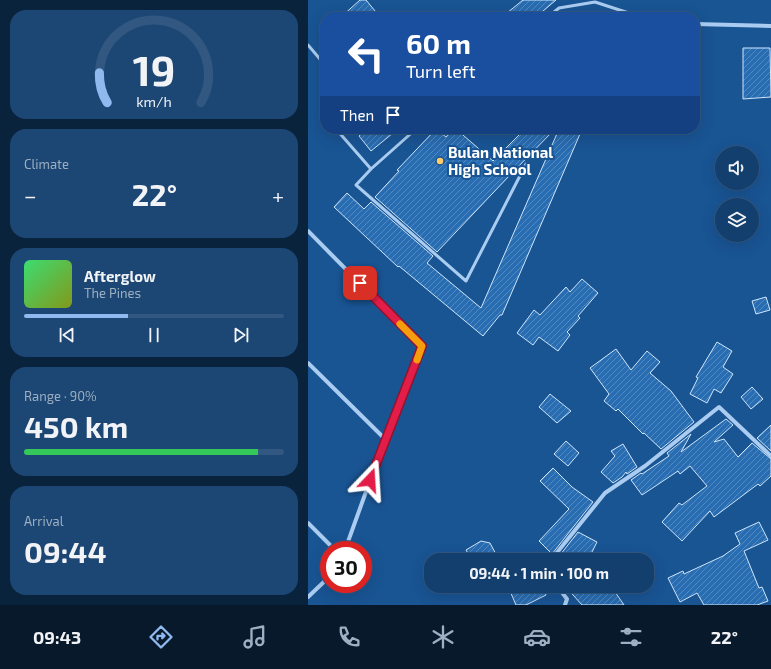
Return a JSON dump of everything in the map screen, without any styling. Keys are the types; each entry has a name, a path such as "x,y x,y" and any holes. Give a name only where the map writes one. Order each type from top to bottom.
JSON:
{"street":[{"path":"700,24 771,26"},
{"path":"308,231 422,346 385,439 348,541"},
{"path":"308,363 385,439"},
{"path":"557,553 604,493 645,466 719,407 771,456"},
{"path":"308,523 326,541"},
{"path":"308,597 320,586"},
{"path":"562,593 567,599 565,605"}],"lane":[{"path":"554,12 559,8 595,2 626,12"},
{"path":"308,45 320,58"},
{"path":"340,134 371,169"},
{"path":"410,134 371,169 356,185 466,281 526,164"}],"building":[{"path":"360,0 366,0 376,12 347,12"},
{"path":"523,0 556,0 542,12 508,12"},
{"path":"743,48 770,48 771,97 743,99"},
{"path":"361,134 392,134 371,151 359,136"},
{"path":"431,134 442,134 446,137 449,134 462,134 493,161 520,134 550,134 437,252 375,197 399,171 397,170"},
{"path":"557,134 580,134 502,315 500,315 483,336 399,266 398,267 334,207 347,193 364,209 371,202 433,256 427,263 481,308"},
{"path":"582,279 598,293 578,316 580,318 567,332 570,335 558,351 539,337 533,345 517,333 534,310 540,315 566,287 570,292"},
{"path":"766,297 770,310 756,314 752,301"},
{"path":"717,342 732,351 723,367 733,374 721,393 714,389 707,403 690,394 698,378 696,377"},
{"path":"616,349 631,370 647,351 660,362 650,373 671,391 694,422 661,449 644,433 643,434 618,409 616,411 604,401 609,394 590,368"},
{"path":"752,387 763,399 751,409 741,397"},
{"path":"550,394 571,411 557,423 539,407"},
{"path":"726,419 733,425 714,442 724,439 738,457 752,443 771,459 771,476 760,486 758,484 714,517 710,511 682,541 662,522 679,503 682,505 707,486 690,466 680,474 678,471 642,495 631,480 669,456 667,453 691,434 681,452"},
{"path":"771,425 771,451 757,438"},
{"path":"566,441 579,453 568,466 554,454"},
{"path":"623,444 637,467 627,474 626,472 622,477 613,483 601,472 615,456 611,451"},
{"path":"553,468 572,487 593,502 553,553 539,541 569,509 540,481"},
{"path":"759,522 768,540 744,551 759,588 762,587 768,601 757,605 704,605 697,593 680,602 668,578 683,571 684,574 723,556 740,544 735,533"},
{"path":"578,532 597,542 592,553 562,553"},
{"path":"481,541 490,543 495,553 468,553 466,550"},
{"path":"511,593 545,593 546,595 526,605 516,605"},
{"path":"571,593 616,593 624,605 582,605"}],"slow traffic":[{"path":"400,324 422,346 417,360"}],"place":[{"name":"Bulan National High School","path":"440,161"}],"route":[{"path":"360,283 422,346 370,480"}]}
